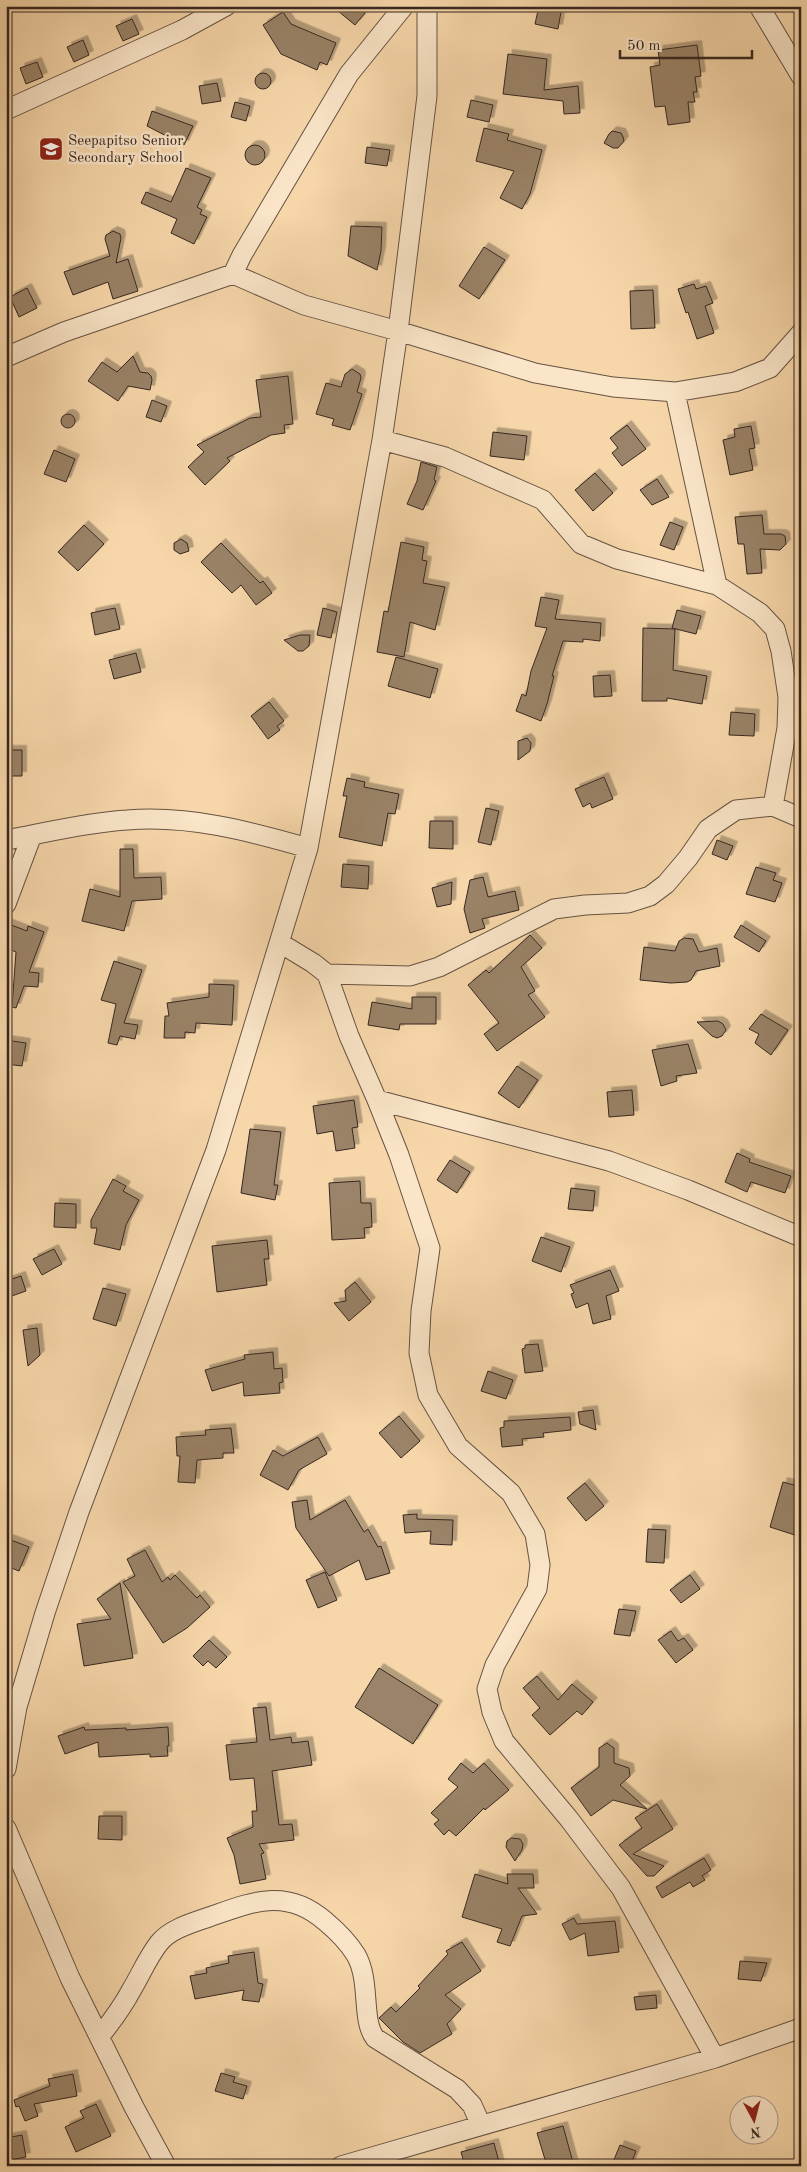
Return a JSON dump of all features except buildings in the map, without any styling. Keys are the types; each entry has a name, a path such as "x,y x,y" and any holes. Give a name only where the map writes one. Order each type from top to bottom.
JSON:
{"street":[{"path":"6,110 182,30 226,6"},
{"path":"233,274 242,255 349,74 404,6"},
{"path":"6,1769 17,1707 45,1612 79,1512 216,1150 308,848 382,440 398,331 427,96 427,6"},
{"path":"760,6 801,76"},
{"path":"6,356 64,332 233,274 304,305 398,331 535,373 613,387 675,392 735,382 770,368 801,332"},
{"path":"675,392 717,585"},
{"path":"382,440 445,457 543,500 581,544 617,559 717,585 760,613 775,629 781,651 788,697 787,728 773,806"},
{"path":"280,942 328,974 410,976 462,957 554,909 628,903 650,896 666,884 708,830 736,810 773,806 801,818"},
{"path":"6,840 126,820 171,819 248,831 308,848"},
{"path":"6,904 32,835"},
{"path":"328,974 349,1036 399,1156 430,1248 419,1354 428,1396 458,1446 511,1493 535,1534 540,1565 536,1589 495,1665 487,1688 492,1712 504,1741 568,1819 621,1888 716,2058"},
{"path":"377,1100 609,1161 688,1190 801,1237"},
{"path":"6,1828 70,1978 134,2107 166,2166"},
{"path":"100,2036 128,1996 159,1942 173,1932 236,1908 268,1900 291,1901 314,1911 337,1931 355,1954 363,1970 369,2025 375,2038 456,2089 472,2105 481,2125"},
{"path":"341,2166 716,2058 801,2028"}],"place":[{"name":"Seepapitso Senior Secondary School","path":"51,149"}]}
